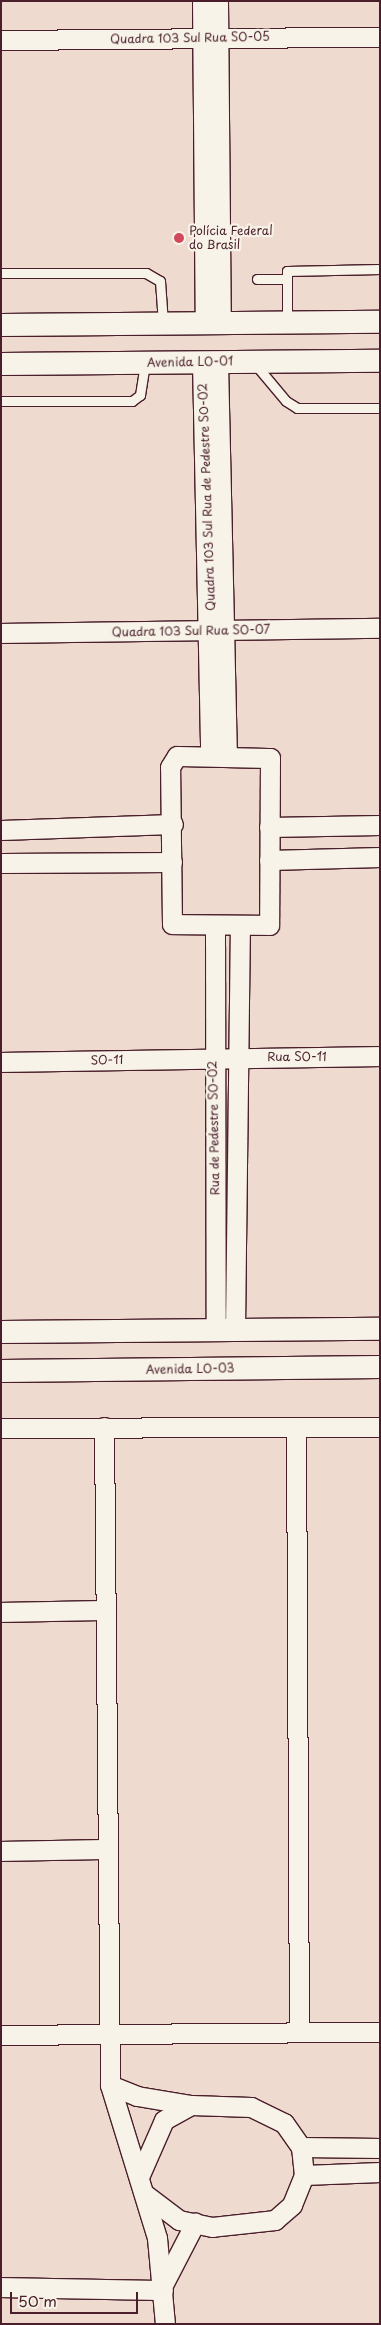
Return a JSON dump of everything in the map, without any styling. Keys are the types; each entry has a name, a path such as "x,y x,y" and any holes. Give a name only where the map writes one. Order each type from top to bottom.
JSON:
{"street":[{"path":"202,1 210,38 213,323"},
{"path":"210,38 218,1"},
{"name":"Quadra 103 Sul Rua SO-05","path":"1,40 380,36"},
{"path":"1,325 380,322"},
{"name":"Avenida LO-01","path":"1,364 380,361"},
{"name":"Quadra 103 Sul Rua de Pedestre SO-02","path":"210,362 219,631"},
{"name":"Quadra 103 Sul Rua SO-07","path":"1,633 380,628"},
{"path":"218,755 219,631"},
{"path":"179,755 218,755 270,758 270,923 240,926 172,924 173,824 171,763 179,755"},
{"path":"1,830 173,824"},
{"path":"269,827 380,825"},
{"path":"269,860 380,857"},
{"path":"1,863 172,862"},
{"name":"Rua de Pedestre SO-02","path":"215,926 213,1058 226,1330"},
{"name":"Rua de Pedestre SO-02","path":"226,1330 240,926"},
{"name":"Rua SO-11","path":"213,1058 380,1056"},
{"name":"SO-11","path":"1,1062 213,1058"},
{"path":"1,1332 380,1329"},
{"name":"Avenida LO-03","path":"1,1371 380,1367"},
{"path":"104,1427 110,2085 146,2196 163,2287 165,2324"},
{"path":"1,1428 380,1428"},
{"path":"296,1428 299,2032"},
{"path":"1,1612 106,1610"},
{"path":"1,1851 107,1849"},
{"path":"1,2035 110,2036 380,2032"},
{"path":"110,2085 138,2096 191,2105 251,2107 284,2123 301,2147 304,2175 292,2205 275,2220 212,2227 194,2224 179,2220 146,2196"},
{"path":"139,2176 164,2120 191,2105"},
{"path":"301,2147 380,2148"},
{"path":"304,2175 380,2172"},
{"path":"163,2287 194,2224"},
{"path":"1,2287 163,2287"}],"lane":[{"path":"288,323 287,279 292,269 380,269"},
{"path":"1,273 146,273 160,281 163,324"},
{"path":"257,279 287,279"},
{"path":"254,362 286,402 297,408 380,408"},
{"path":"1,401 132,402 140,395 145,363"}],"place":[{"name":"Polícia Federal do Brasil","path":"179,238"}]}
